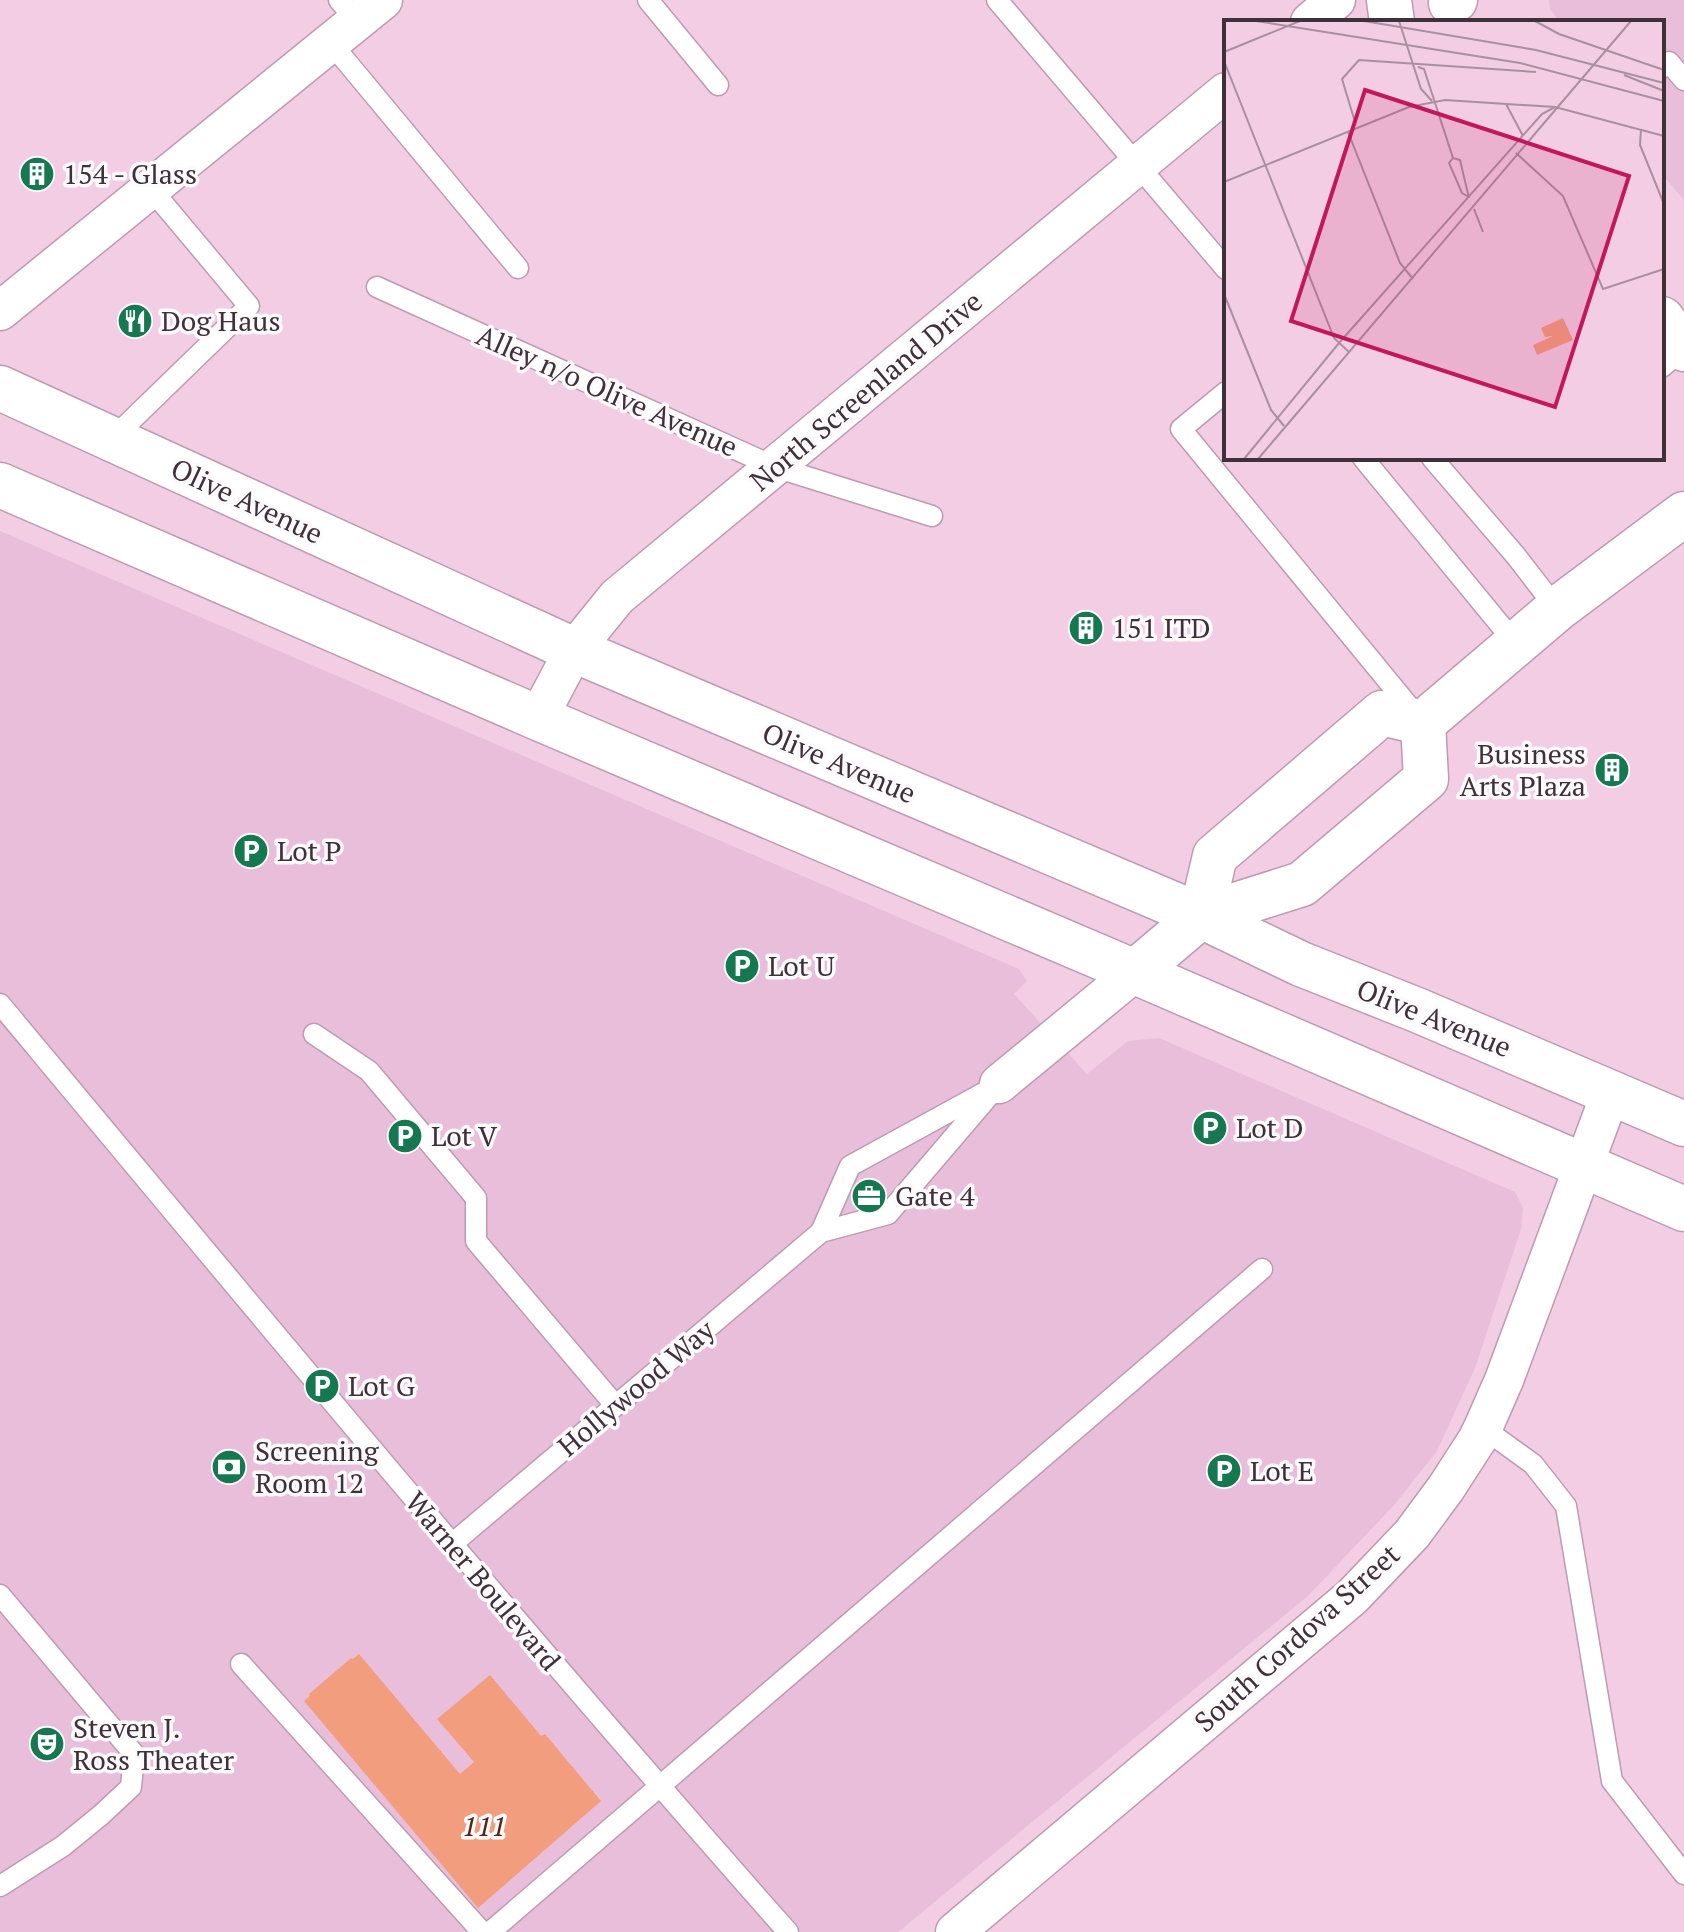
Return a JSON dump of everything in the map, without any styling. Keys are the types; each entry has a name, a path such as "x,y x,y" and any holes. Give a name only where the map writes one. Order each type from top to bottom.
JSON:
{"main road":[{"path":"1389,0 1392,20"},
{"path":"1664,322 1684,348"},
{"name":"Olive Avenue","path":"0,388 574,650 1201,916 1301,964 1684,1124"},
{"path":"0,485 1684,1209"},
{"path":"1423,723 1557,609 1684,514"},
{"path":"1201,916 1215,856 1382,713 1423,723"},
{"path":"1135,972 1201,916 1302,884 1426,779 1423,723"}],"street":[{"path":"1312,20 1336,0"},
{"path":"0,311 151,189 353,16"},
{"name":"North Screenland Drive","path":"538,718 574,650 617,597 1224,94"},
{"name":"Hollywood Way","path":"999,1084 1135,972"},
{"name":"South Cordova Street","path":"955,1932 1352,1597 1412,1534 1446,1488 1483,1428 1504,1380 1611,1092"}],"lane":[{"path":"648,0 718,85"},
{"path":"997,0 1224,267"},
{"path":"353,16 518,268"},
{"path":"1664,66 1669,62 1684,80"},
{"path":"112,439 249,306 151,189"},
{"name":"Alley n/o Olive Avenue","path":"377,287 775,467 932,516"},
{"path":"1664,365 1684,348"},
{"path":"1224,394 1181,429 1423,723"},
{"path":"1365,460 1516,644"},
{"path":"1434,460 1557,609"},
{"name":"Warner Boulevard","path":"0,1004 452,1544 788,1932"},
{"path":"314,1034 369,1071 476,1198 476,1241 615,1405"},
{"name":"Hollywood Way","path":"821,1232 850,1166 999,1084"},
{"name":"Hollywood Way","path":"452,1544 821,1232 888,1214 999,1084"},
{"path":"490,1932 1262,1269"},
{"path":"1483,1428 1533,1464 1566,1506 1612,1781 1684,1874"},
{"path":"0,1595 134,1754 131,1787 63,1846 0,1886"},
{"path":"241,1664 482,1932"}],"shaded area":[{"path":"1549,0 1684,0 1684,200 1664,176 1664,20 1558,20 1550,9"},
{"path":"0,531 1019,969 1027,981 1014,994 1087,1074 1128,1041 1159,1038 1515,1192 1523,1208 1521,1229 1475,1368 1437,1451 1395,1504 1308,1596 898,1932 0,1932"}],"green space":[{"name":"111","path":"359,1654 460,1774 474,1762 437,1719 490,1675 601,1801 478,1908 304,1701"}],"place":[{"name":"154 - Glass","path":"37,174"},
{"name":"Dog Haus","path":"135,321"},
{"name":"151 ITD","path":"1086,628"},
{"name":"Business Arts Plaza","path":"1612,770"},
{"name":"Lot P","path":"251,851"},
{"name":"Lot U","path":"742,966"},
{"name":"Lot D","path":"1210,1128"},
{"name":"Lot V","path":"405,1136"},
{"name":"Gate 4","path":"869,1196"},
{"name":"Lot G","path":"322,1386"},
{"name":"Screening Room 12","path":"229,1467"},
{"name":"Lot E","path":"1224,1471"},
{"name":"Steven J. Ross Theater","path":"47,1744"}]}
